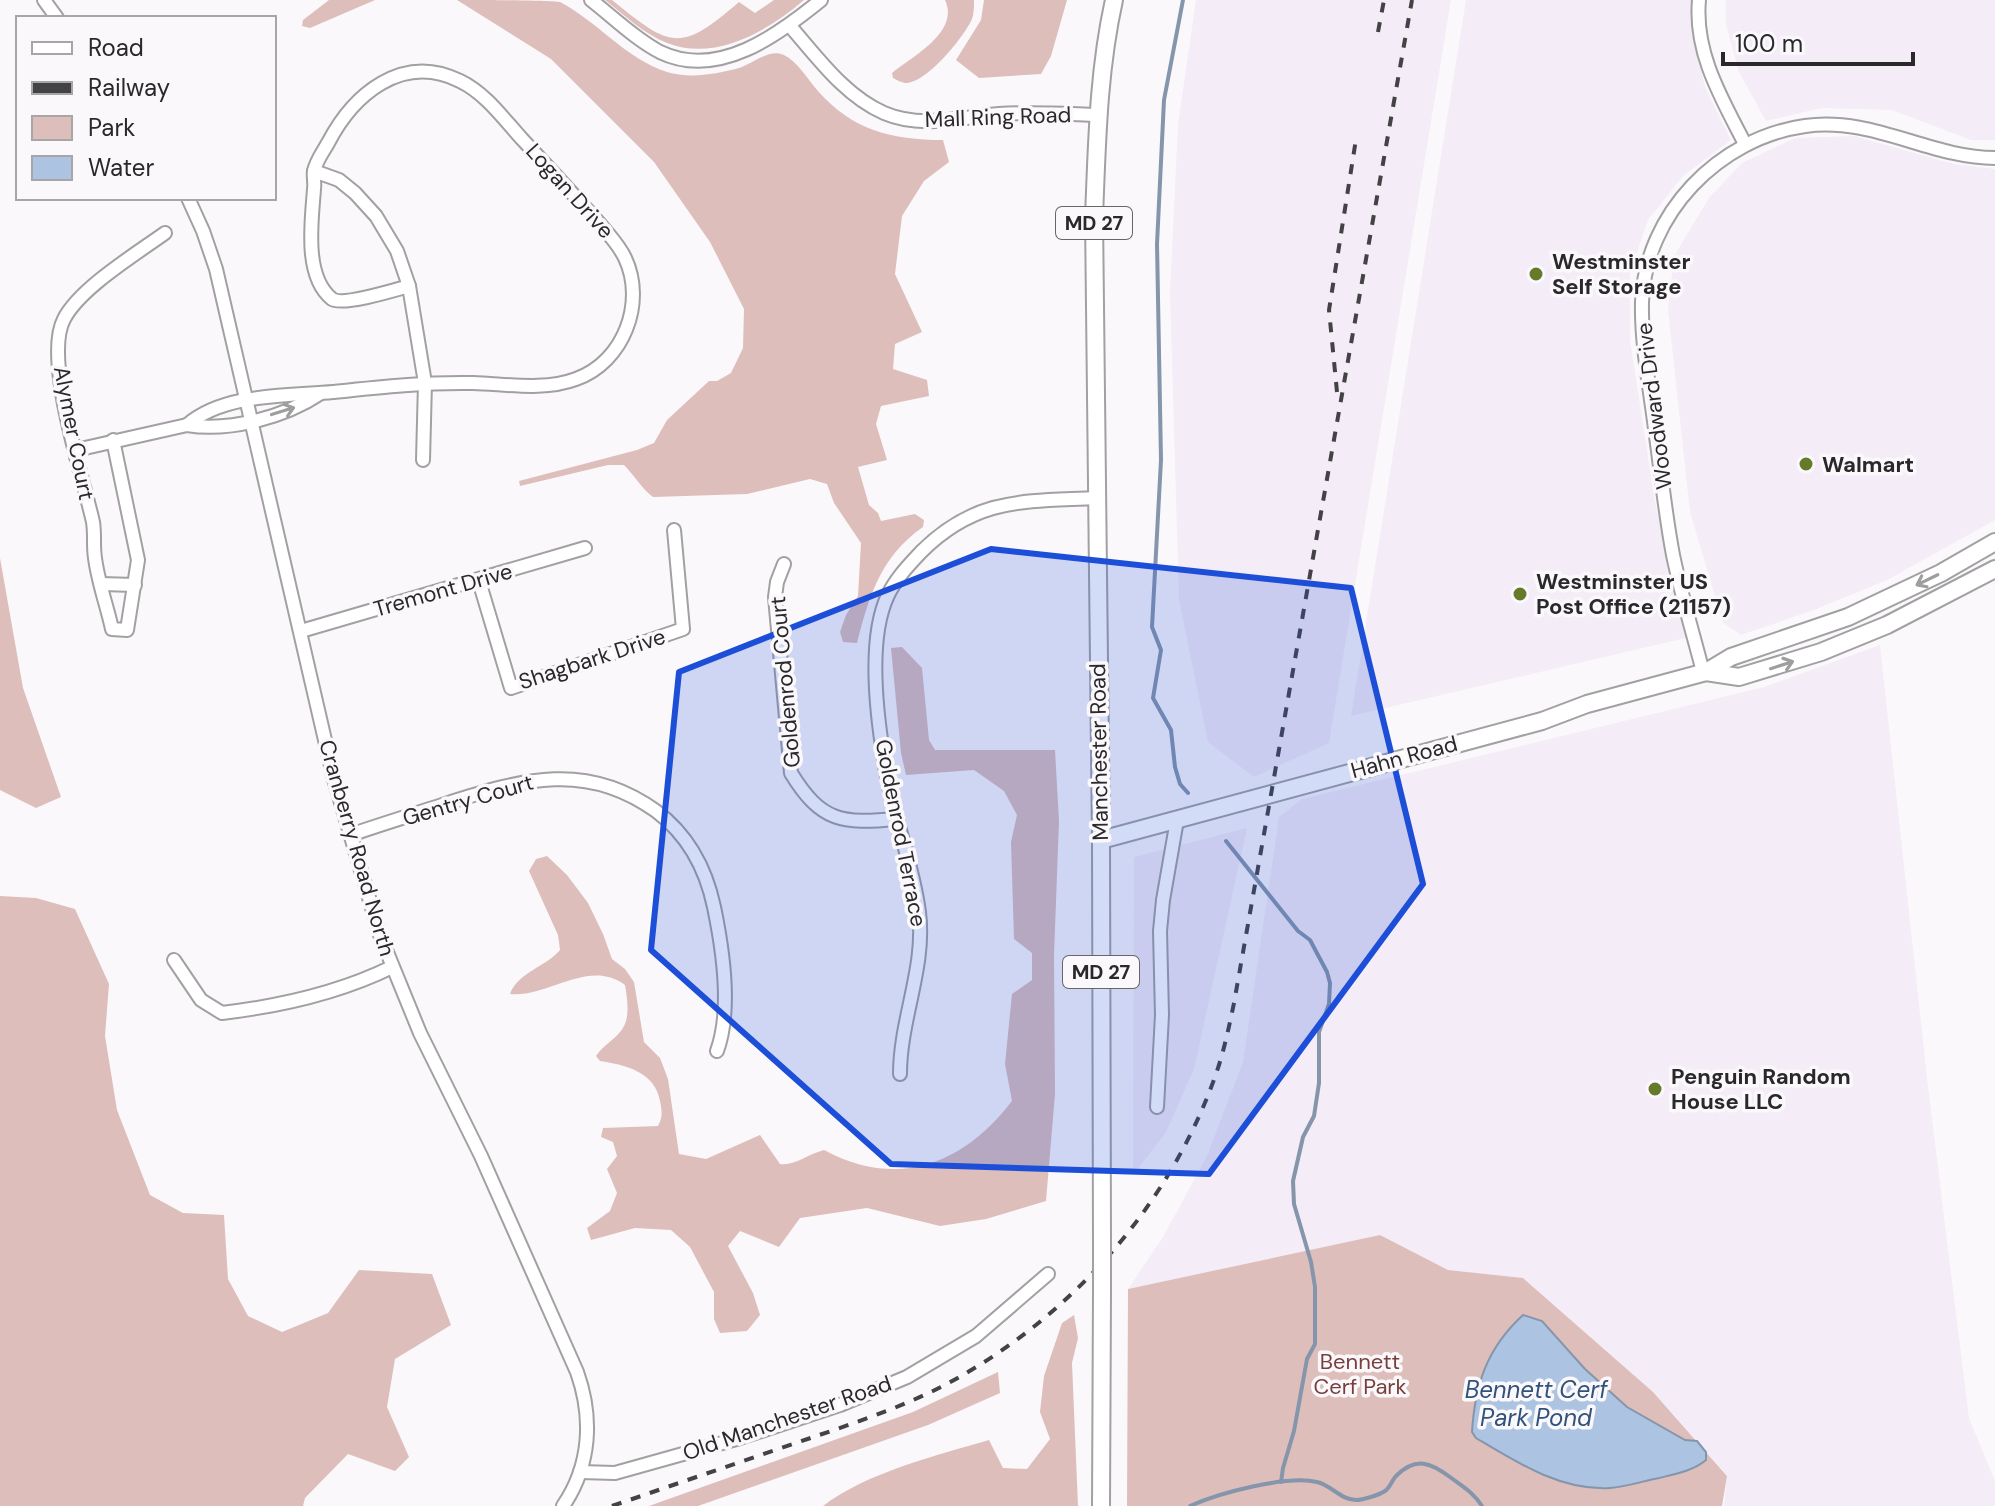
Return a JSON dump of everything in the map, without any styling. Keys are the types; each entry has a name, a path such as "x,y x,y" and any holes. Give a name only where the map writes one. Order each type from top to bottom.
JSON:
{"main road":[{"name":"Manchester Road","path":"1101,1506 1101,840 1094,217 1097,115 1104,46 1114,0"},
{"name":"Hahn Road","path":"1101,840 1542,721 1587,704 1705,672 1731,657 1848,617 1941,573 1995,542"},
{"name":"Hahn Road","path":"1705,672 1739,677 1821,652 1908,615 1995,569"}],"street":[{"path":"591,0 653,48 690,60 717,58 741,51 790,26 821,0"},
{"path":"1699,0 1703,49 1710,71 1745,144"},
{"name":"Mall Ring Road","path":"790,26 836,79 885,113 916,121 951,121 1011,114 1097,115"},
{"name":"Logan Drive","path":"187,425 199,415 281,394 425,383 558,384 587,375 613,353 630,319 634,292 626,259 600,224 492,106 473,88 443,74 413,73 369,89 337,126 314,171 310,222 312,252 326,291 337,301 409,286"},
{"name":"Woodward Drive","path":"1705,672 1673,556 1646,353 1642,301 1649,262 1661,229 1677,204 1710,168 1745,144 1805,126 1844,125 1884,132 1960,155 1995,158"},
{"path":"314,171 339,180 376,216 397,251 409,286 425,383 423,460"},
{"name":"Cranberry Road North","path":"189,200 216,269 334,779 350,835 392,967 420,1033 481,1156 577,1372 586,1398 588,1423 580,1472"},
{"name":"Alymer Court","path":"113,440 138,560 127,630 112,629 101,584 95,558 94,527 59,370 58,343 64,317 107,275 165,233"},
{"name":"Logan Drive","path":"76,450 187,425 206,428 252,421 293,409 321,393"},
{"name":"Goldenrod Terrace","path":"900,1074 902,1035 917,966 920,929 915,886 886,773 877,674 878,636 883,610 898,577 943,532 963,519 993,508 1020,503 1096,498"},
{"name":"Shagbark Drive","path":"479,581 511,688 683,629 674,530"},
{"name":"Tremont Drive","path":"301,631 585,548"},
{"name":"Goldenrod Court","path":"784,564 775,597 791,773 818,809 834,819 861,822 896,819"},
{"path":"101,584 135,585"},
{"name":"Gentry Court","path":"350,835 472,795 519,782 548,778 599,782 644,802 689,845 708,882 718,927 726,1018 717,1051"},
{"path":"1157,1107 1162,1030 1160,931 1177,820"},
{"path":"174,960 201,1000 222,1013 319,995 366,980 392,967"},
{"name":"Old Manchester Road","path":"580,1472 615,1473 674,1457 792,1422 894,1383 976,1336 1048,1274"},
{"path":"563,1506 580,1472"}],"highlighted area":[{"path":"991,549 1351,588 1423,884 1209,1174 891,1164 651,950 679,672"}],"shaded area":[{"path":"1196,0 1451,0 1329,743 1254,777 1208,742 1179,600 1170,293 1178,124"},
{"path":"1466,0 1693,0 1694,37 1705,87 1731,140 1683,176 1648,220 1630,272 1630,340 1655,502 1686,638 1351,716"},
{"path":"1726,0 1995,0 1995,140 1971,140 1892,110 1821,108 1766,121 1739,72 1726,25"},
{"path":"1854,136 1954,164 1995,169 1995,520 1887,580 1741,635 1723,623 1690,512 1668,310 1674,256 1709,198 1742,163 1795,138"},
{"path":"1880,645 1928,1087 1969,1418 1995,1481 1995,1506 1724,1506 1727,1475 1653,1392 1523,1278 1448,1270 1380,1235 1128,1289 1163,1237 1207,1156 1243,1062 1279,817 1302,799 1764,687"},
{"path":"1247,828 1194,1069 1166,1132 1133,1175 1134,857"}],"green space":[{"path":"329,0 375,0 310,28 302,26 303,20"},
{"path":"457,0 560,2 638,58 676,74 722,72 778,53 789,58 831,104 859,124 890,135 943,140 949,162 924,181 902,216 895,274 922,332 895,344 893,369 927,380 929,396 881,406 876,424 887,460 858,467 869,505 881,521 915,514 924,520 923,527 897,551 879,578 857,643 843,642 840,632 858,596 861,543 834,503 827,484 810,479 747,494 653,497 624,465 608,465 520,486 519,481 654,443 667,420 709,381 717,381 731,373 743,348 744,309 710,242 654,162 551,59"},
{"path":"605,0 612,0 648,28 676,38 703,30 739,2 755,13 774,0 804,0 757,32 722,46 704,49 667,43 634,24"},
{"path":"945,0 974,0 973,17 968,27 943,58 923,76 905,83 893,78 892,73 940,33 948,12"},
{"path":"984,0 1067,0 1051,56 1041,74 979,78 956,60 981,20"},
{"path":"0,558 23,688 61,797 36,808 0,790"},
{"path":"902,647 922,668 929,740 935,750 1055,750 1059,821 1054,955 1055,1094 1046,1201 986,1219 940,1226 867,1208 800,1218 779,1247 740,1231 728,1246 753,1293 760,1315 747,1331 720,1333 714,1319 714,1292 690,1247 671,1230 635,1228 591,1240 587,1228 610,1211 617,1193 607,1169 617,1156 613,1142 601,1137 603,1128 658,1126 661,1105 657,1091 646,1077 629,1068 600,1061 596,1056 626,1022 628,1006 625,985 611,978 583,977 525,994 510,994 519,980 560,950 558,935 529,871 536,859 547,856 567,875 588,903 612,959 625,969 634,982 644,1042 660,1058 668,1079 679,1154 706,1159 760,1135 780,1164 824,1150 851,1162 903,1169 951,1155 973,1141 1012,1101 1005,1064 1012,994 1032,980 1032,953 1014,939 1011,842 1017,815 1004,791 974,770 906,775 891,648"},
{"path":"0,896 36,898 75,909 109,984 105,1036 117,1110 150,1195 183,1213 224,1215 228,1279 248,1316 282,1332 328,1313 359,1270 432,1274 451,1325 395,1359 387,1407 409,1457 395,1471 348,1454 305,1498 303,1506 0,1506"},
{"name":"Bennett Cerf Park","path":"1380,1235 1448,1270 1523,1278 1653,1392 1727,1476 1722,1506 1127,1506 1128,1289"},
{"path":"1074,1315 1078,1338 1072,1363 1078,1506 823,1506 881,1474 989,1440 1003,1468 1027,1469 1050,1439 1040,1412 1044,1376 1062,1323"},
{"path":"998,1372 1000,1393 928,1425 698,1506 649,1506 913,1412"}],"water":[{"name":"Bennett Cerf Park Pond","path":"1523,1315 1542,1321 1585,1369 1627,1407 1685,1440 1697,1441 1706,1452 1706,1460 1671,1475 1610,1488 1592,1488 1540,1473 1476,1438 1472,1432 1476,1398 1485,1368 1500,1340"}],"waterway":[{"path":"1183,0 1164,100 1157,244 1161,460 1152,627 1161,650 1153,698 1171,730 1175,767 1180,784 1188,793"},
{"path":"1226,841 1298,931 1310,940 1330,983 1329,1004 1319,1032 1319,1083 1314,1116 1303,1137 1293,1181 1294,1204 1315,1287 1315,1344 1307,1359 1281,1482"},
{"path":"1190,1506 1235,1491 1304,1480 1327,1486 1346,1498 1363,1499 1385,1491 1403,1470 1417,1464 1430,1465 1450,1477 1482,1506"}],"railway":[{"path":"1378,32 1384,0"},
{"path":"612,1506 889,1410 943,1386 989,1359 1072,1294 1109,1256 1171,1170 1196,1123 1216,1074 1234,1003 1412,0"},
{"path":"1337,392 1329,310 1356,139"}],"place":[{"name":"Westminster Self Storage","path":"1536,274"},
{"name":"Walmart","path":"1806,464"},
{"name":"Westminster US Post Office (21157)","path":"1520,594"},
{"name":"Penguin Random House LLC","path":"1655,1089"}]}
